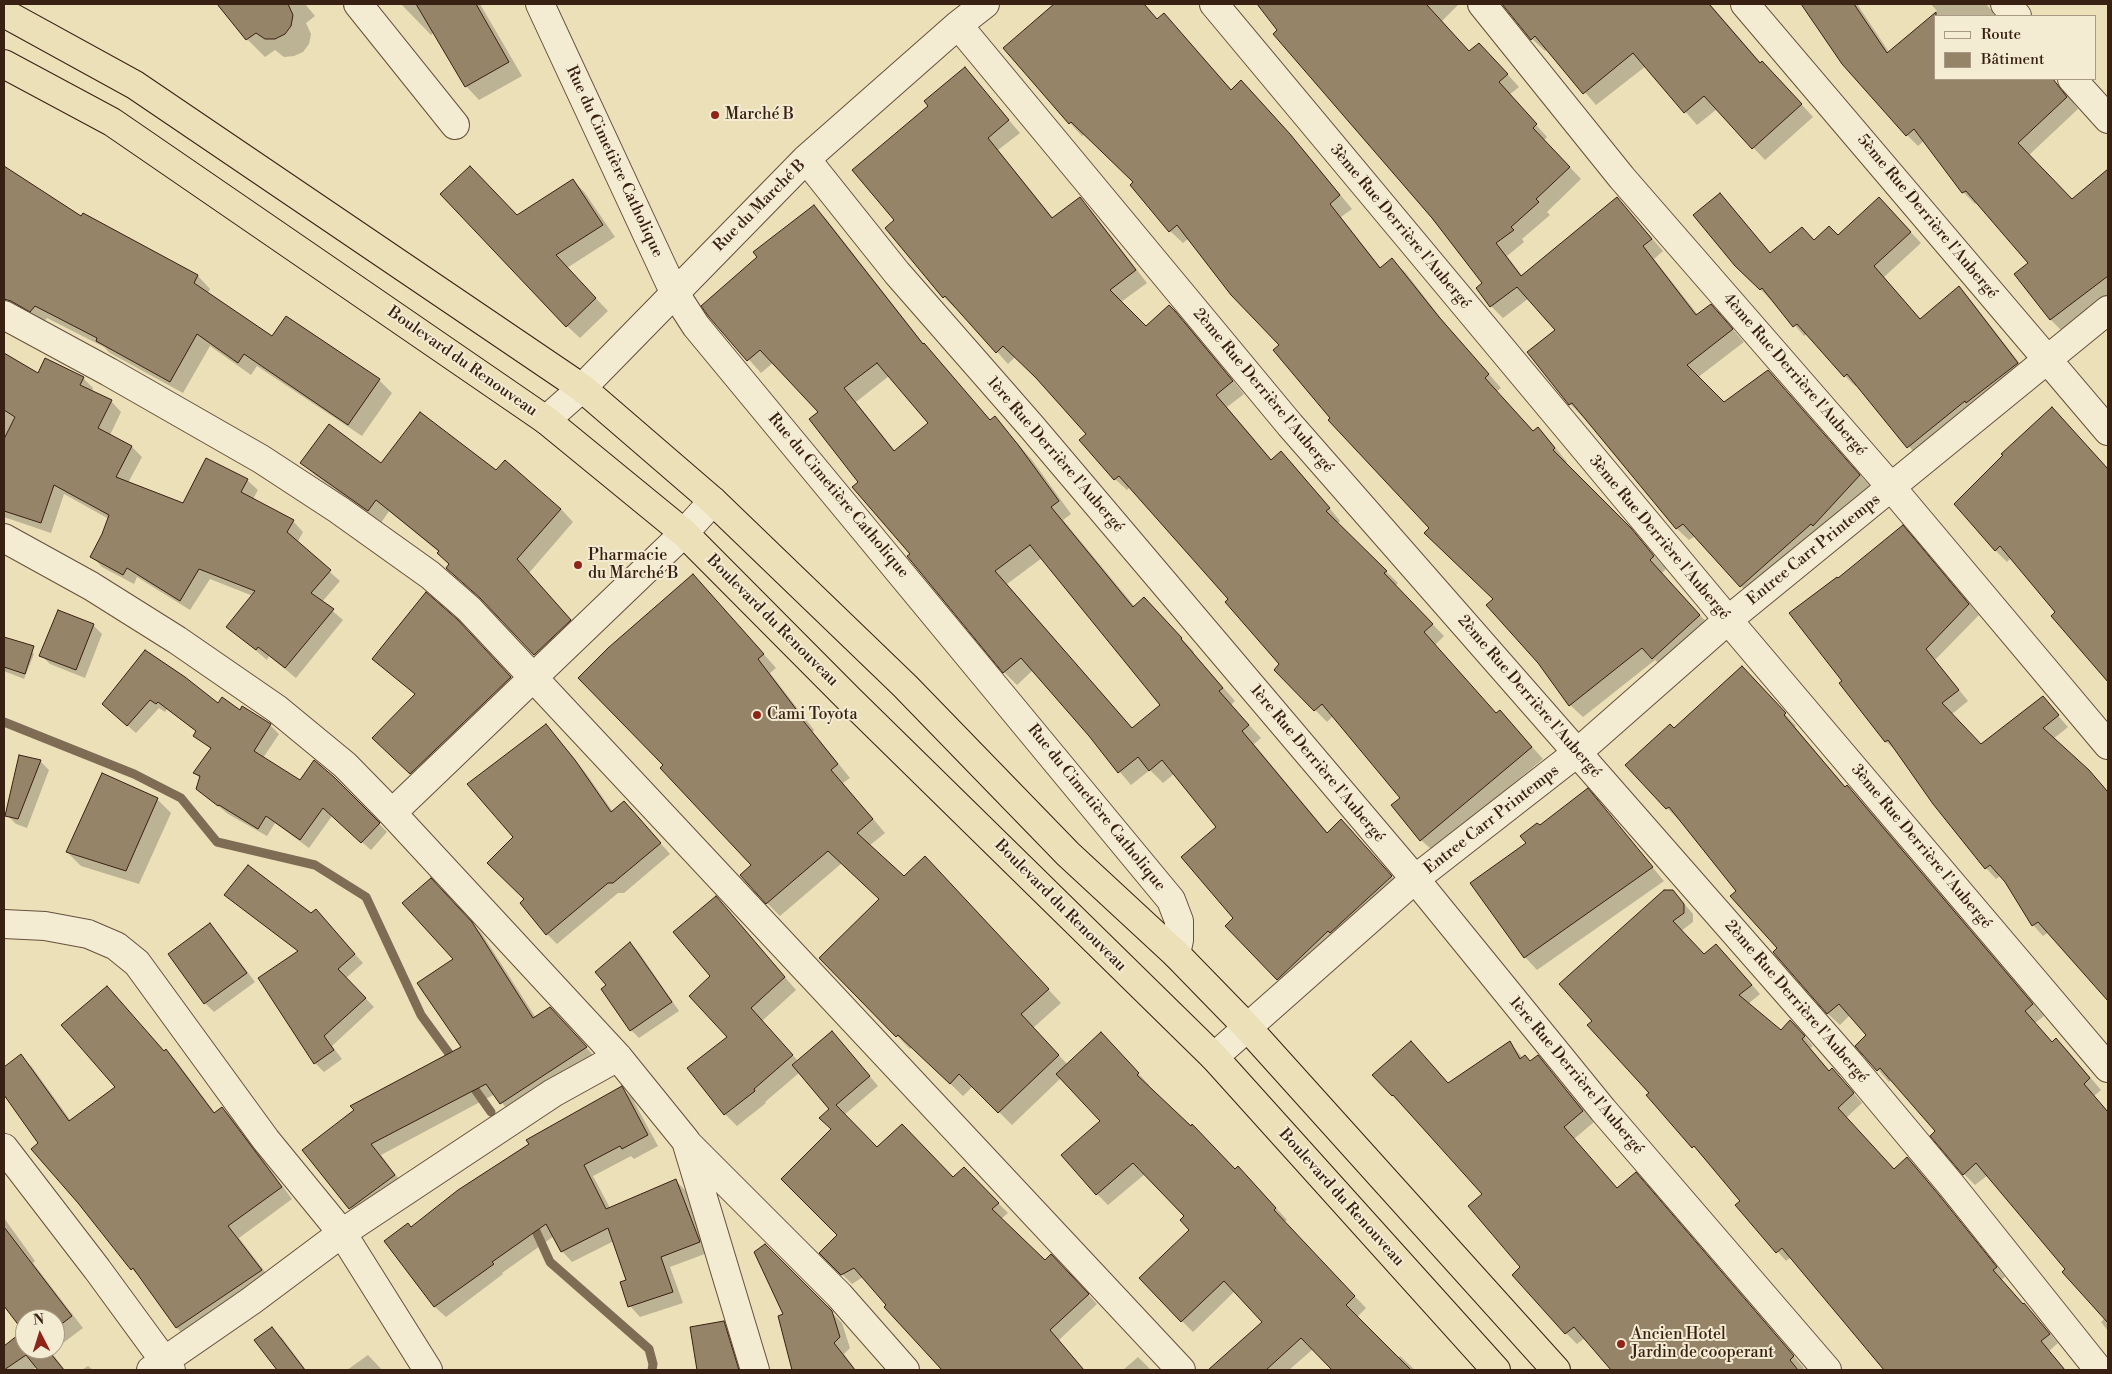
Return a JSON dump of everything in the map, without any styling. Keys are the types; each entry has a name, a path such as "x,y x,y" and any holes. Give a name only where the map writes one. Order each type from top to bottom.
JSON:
{"highway":[{"path":"4,13 135,85 582,388 713,501 906,686 1068,854 1176,954 1248,1027 1556,1370"},
{"name":"Boulevard du Renouveau","path":"4,64 112,122 546,420 684,533 842,692 1214,1056 1496,1370"},
{"path":"112,122 135,85"}],"street":[{"path":"358,4 455,125"},
{"name":"Rue du Cimetière Catholique","path":"540,4 674,292 696,326 1171,900 1179,920 1180,940 1176,954"},
{"name":"Rue du Marché B","path":"546,420 582,388 806,159 958,25 985,4"},
{"name":"3ème Rue Derrière l'Aubergé","path":"1214,4 1728,620 2108,1068"},
{"name":"4ème Rue Derrière l'Aubergé","path":"1482,4 1622,178 1891,487 2108,745"},
{"name":"5ème Rue Derrière l'Aubergé","path":"1745,4 2108,431"},
{"path":"2005,4 2015,15"},
{"name":"2ème Rue Derrière l'Aubergé","path":"958,25 1290,425 1851,1065 1952,1186 2099,1370"},
{"path":"2073,80 2108,119"},
{"name":"1ère Rue Derrière l'Aubergé","path":"806,159 897,273 1031,426 1415,880 1603,1110 1826,1370"},
{"name":"Entree Carr Printemps","path":"1214,1056 1415,880 1578,752 1728,620 2108,310"},
{"path":"4,315 109,372 261,459 339,510 430,575 462,603 512,653 532,677 1181,1370"},
{"path":"392,813 684,533 713,501"},
{"path":"4,538 91,586 177,640 277,709 345,765 392,813 618,1058 686,1141 839,1295 905,1370"},
{"path":"4,924 45,926 88,934 116,946 137,963 266,1140 342,1233 428,1370"},
{"path":"4,1148 97,1269 162,1367 342,1233 553,1093 618,1058"},
{"path":"686,1141 756,1370"}],"building":[{"path":"217,4 288,4 293,15 291,26 285,34 275,39 265,39 256,33 246,40"},
{"path":"416,4 476,4 509,62 465,87"},
{"path":"1054,4 1144,4 1157,19 1164,13 1231,90 1241,80 1290,134 1340,195 1330,204 1380,268 1392,258 1439,317 1489,374 1485,378 1533,431 1538,427 1555,448 1553,450 1631,528 1654,556 1650,560 1700,615 1652,659 1642,648 1569,706 1538,663 1486,605 1493,599 1424,533 1429,528 1328,420 1330,418 1273,350 1279,345 1231,295 1177,225 1169,232 1130,185 1133,182 1071,122 1069,124 1003,48"},
{"path":"1257,4 1426,4 1469,51 1479,43 1508,74 1499,82 1537,124 1533,128 1570,167 1536,199 1539,202 1511,227 1514,230 1496,243 1521,276 1617,197 1652,239 1643,246 1696,315 1711,304 1733,329 1687,365 1724,402 1768,370 1860,475 1813,526 1811,524 1740,587 1683,524 1676,529 1572,403 1569,405 1527,352 1555,330 1517,287 1490,307 1476,288 1482,283 1432,218 1273,34 1277,30"},
{"path":"1502,4 1709,4 1760,63 1762,61 1802,104 1752,149 1704,96 1684,113 1633,53 1583,94 1535,36 1531,40"},
{"path":"1801,4 1854,4 1887,53 1936,12 1936,15 1934,15 1934,80 2054,80 2067,97 2018,143 2072,199 2108,169 2108,276 2050,320 2014,274 2028,263 1966,191 1962,193 1914,129 1906,136 1842,64"},
{"path":"965,67 1009,120 988,138 1052,218 1080,197 1136,270 1110,290 1146,326 1169,305 1175,311 1233,381 1216,395 1271,460 1281,451 1330,508 1326,511 1387,571 1384,573 1433,624 1424,632 1496,713 1500,710 1532,747 1420,841 1391,805 1400,798 1322,704 1314,711 1274,670 1279,664 1225,602 1228,599 1119,476 1114,480 1079,440 1086,434 1036,378 1003,346 996,353 945,296 943,298 885,228 894,220 852,170 928,106 924,101"},
{"path":"4,166 81,216 83,213 198,275 194,283 272,336 286,316 380,379 348,425 244,354 238,363 197,334 170,382 96,341 97,338 35,306 30,312 4,299"},
{"path":"470,166 517,215 573,179 603,225 556,255 596,298 566,327 440,194"},
{"path":"1720,193 1770,253 1802,227 1814,240 1829,226 1838,235 1879,197 1911,232 1874,266 1920,319 1959,286 2018,363 1966,403 1965,401 1907,448 1847,374 1844,377 1797,324 1793,327 1762,288 1760,290 1735,266 1693,215"},
{"path":"814,205 923,344 990,420 995,416 1019,446 1059,501 1051,507 1133,607 1144,597 1182,638 1223,688 1219,691 1249,725 1242,731 1327,833 1341,819 1392,876 1330,933 1328,931 1277,980 1225,926 1233,918 1181,857 1216,827 1162,760 1149,771 1138,757 1118,773 1089,736 1021,658 1003,673 907,556 910,554 852,487 858,482 809,419 818,412 760,350 747,361 701,306 757,257 753,252","holes":["877,363 928,423 894,451 844,388","1030,545 1160,705 1132,728 995,571"]},
{"path":"4,353 38,373 45,358 84,377 80,385 112,400 98,428 132,446 116,477 183,503 206,458 248,479 241,492 294,520 287,532 331,570 311,593 334,609 285,668 258,647 256,650 226,627 255,591 199,569 180,601 127,568 123,575 90,557 109,515 54,485 41,523 4,511 4,439 15,417 4,410"},
{"path":"2052,407 2108,469 2108,682 2051,616 2055,612 2000,546 1995,551 1954,504 2003,455 2001,454"},
{"path":"420,412 496,470 505,460 561,509 517,559 571,620 534,655 480,598 446,568 449,564 437,553 439,551 376,500 368,511 300,463 329,424 381,463"},
{"path":"1903,525 1969,604 1926,649 1959,690 1942,703 1981,744 2043,696 2059,715 2043,728 2089,770 2108,792 2108,1001 2038,922 2032,926 2005,882 1990,865 1985,869 1933,804 1888,740 1885,742 1839,683 1842,681 1789,613 1838,578"},
{"path":"693,574 764,654 758,659 801,718 838,764 831,770 873,819 857,833 904,876 925,856 1049,989 1021,1014 1059,1055 998,1113 959,1074 950,1084 898,1035 896,1037 819,958 879,899 828,851 766,904 740,875 751,865 660,768 663,765 578,678 608,648"},
{"path":"426,592 458,620 511,677 410,774 372,738 415,694 372,659"},
{"path":"58,610 94,624 76,670 39,656"},
{"path":"4,637 34,646 25,674 4,667"},
{"path":"145,650 185,677 218,703 222,697 240,710 242,706 271,724 254,751 300,780 314,760 334,777 380,823 361,843 323,808 300,840 266,816 258,829 218,806 196,789 200,776 193,773 211,748 193,736 196,731 158,702 156,704 150,700 127,726 102,704"},
{"path":"1742,666 1786,713 1784,715 1845,787 1847,785 2033,1004 2025,1011 2052,1042 2056,1038 2090,1078 2084,1084 2108,1112 2108,1323 2062,1272 2065,1269 1976,1163 1963,1175 1930,1136 1935,1131 1880,1068 1877,1071 1855,1046 1866,1035 1839,1004 1827,1014 1773,952 1777,948 1730,896 1736,891 1669,807 1666,809 1625,765 1670,724 1674,728"},
{"path":"546,724 575,760 611,812 624,801 661,843 613,883 608,883 546,935 520,903 524,899 487,863 513,837 467,784"},
{"path":"19,755 41,760 18,819 5,816"},
{"path":"102,773 158,798 126,871 66,852"},
{"path":"1588,788 1653,867 1524,958 1470,883 1526,843 1520,836 1537,823 1540,825"},
{"path":"248,865 311,913 316,909 355,954 338,969 366,998 324,1036 334,1050 314,1064 258,978 298,951 224,895"},
{"path":"431,878 472,922 533,1018 550,1007 587,1047 500,1104 486,1084 371,1144 395,1175 349,1209 302,1150 354,1110 350,1106 461,1047 417,983 453,959 402,903"},
{"path":"1664,890 1673,890 1684,904 1684,913 1673,921 1704,954 1716,944 1752,985 1739,995 1781,1030 1790,1020 1805,1036 1802,1039 1829,1071 1832,1068 1854,1093 1838,1108 1894,1169 1907,1157 1997,1267 1993,1270 2050,1334 2041,1341 2065,1370 1884,1370 1782,1248 1776,1253 1735,1205 1740,1201 1694,1146 1692,1148 1646,1095 1649,1093 1587,1025 1592,1021 1559,984"},
{"path":"716,896 785,977 751,1008 793,1055 754,1089 755,1091 724,1115 687,1068 727,1037 689,996 710,976 673,932"},
{"path":"210,923 247,973 204,1004 168,954"},
{"path":"630,942 672,1002 630,1031 601,989 606,985 595,972"},
{"path":"107,986 164,1051 166,1049 214,1113 222,1107 282,1187 228,1226 262,1270 176,1328 133,1268 131,1270 78,1203 31,1149 38,1143 4,1095 4,1067 21,1054 69,1121 115,1087 61,1025"},
{"path":"832,1031 870,1076 836,1105 877,1147 902,1124 953,1177 964,1167 999,1203 992,1209 1045,1260 1051,1254 1089,1294 1050,1330 1084,1370 942,1370 884,1307 886,1305 854,1268 841,1275 819,1253 837,1235 781,1179 831,1129 819,1118 829,1109 792,1065"},
{"path":"1101,1032 1139,1073 1137,1075 1191,1126 1192,1124 1235,1169 1238,1166 1276,1208 1274,1210 1355,1296 1346,1305 1411,1370 1332,1370 1301,1338 1266,1370 1208,1370 1262,1322 1224,1281 1181,1322 1139,1278 1189,1230 1180,1220 1184,1216 1133,1163 1096,1195 1061,1155 1100,1121 1056,1074"},
{"path":"1411,1041 1448,1083 1510,1041 1520,1059 1525,1055 1530,1061 1538,1055 1583,1111 1564,1127 1617,1188 1636,1172 1794,1356 1790,1360 1798,1370 1611,1370 1574,1327 1565,1334 1512,1275 1520,1267 1468,1206 1482,1194 1393,1095 1372,1075"},
{"path":"622,1086 648,1135 622,1149 620,1146 584,1165 606,1209 676,1179 700,1242 661,1257 673,1292 628,1307 620,1282 626,1280 608,1228 561,1252 546,1224 492,1262 494,1264 434,1307 384,1241 408,1223 411,1227 458,1190 529,1144 526,1140"},
{"path":"4,1227 72,1316 65,1321 65,1309 15,1309 15,1320 4,1306"},
{"path":"765,1244 832,1311 840,1337 834,1343 855,1370 792,1370 778,1316 783,1314 754,1252"},
{"path":"724,1321 739,1370 697,1370 690,1327"},
{"path":"272,1327 305,1370 277,1370 254,1340"},
{"path":"15,1337 15,1359 20,1359 4,1370 4,1346"},
{"path":"29,1359 55,1359 64,1370 38,1370"}],"waterway":[{"path":"4,722 134,774 181,798 217,842 315,865 366,897 421,1015 456,1063"},
{"path":"469,1081 491,1112"},
{"path":"531,1220 550,1262 649,1349 653,1364 652,1370"}],"place":[{"name":"Marché B","path":"715,115"},
{"name":"Pharmacie du Marché B","path":"578,565"},
{"name":"Cami Toyota","path":"757,715"},
{"name":"Ancien Hotel Jardin de cooperant","path":"1621,1344"}]}
